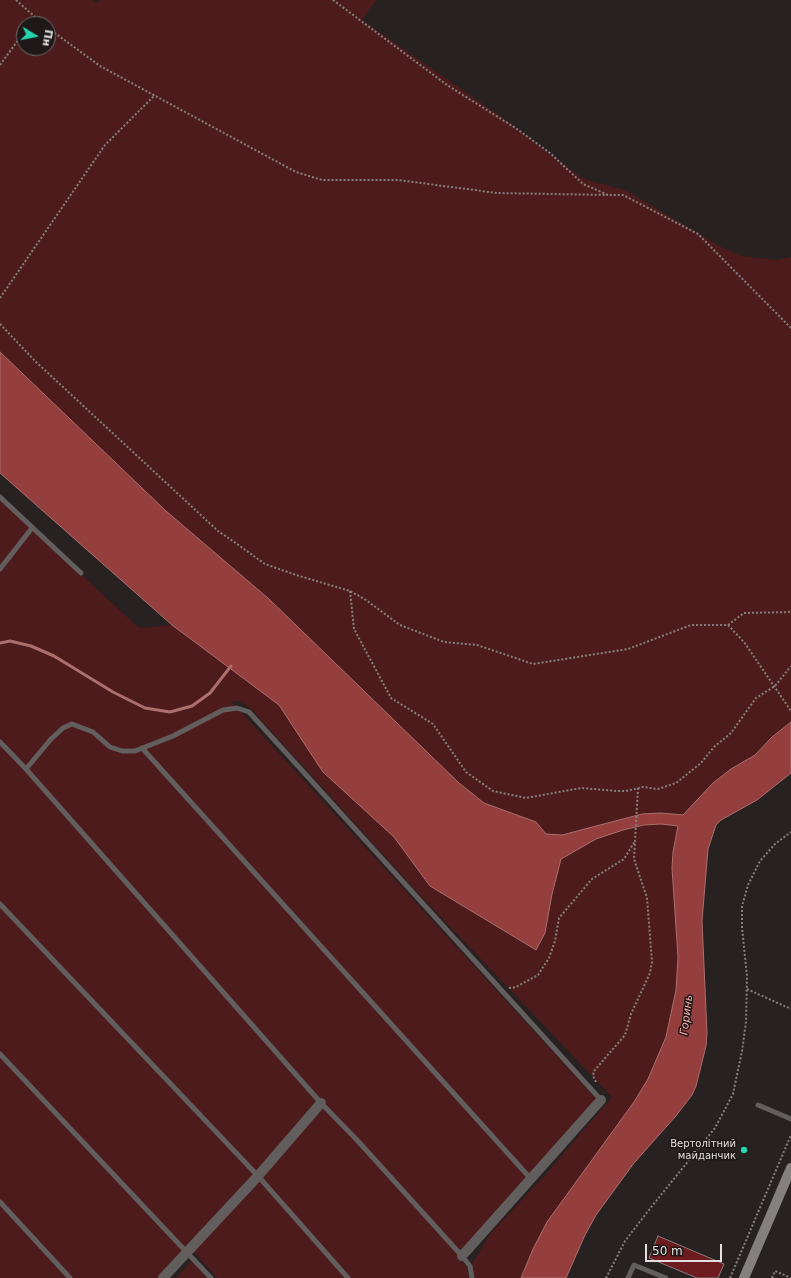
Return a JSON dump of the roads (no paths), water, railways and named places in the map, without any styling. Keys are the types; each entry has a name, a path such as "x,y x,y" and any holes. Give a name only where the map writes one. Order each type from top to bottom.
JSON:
{"street":[{"path":"462,1256 601,1100"},
{"path":"163,1278 258,1176 321,1103"},
{"path":"744,1278 791,1168"}],"lane":[{"path":"0,497 81,573"},
{"path":"0,569 32,528"},
{"path":"26,769 51,739 63,728 72,724 93,732 110,747 122,751 136,751 167,739 223,710 237,708 249,712 601,1100"},
{"path":"0,742 26,769 321,1103 357,1140 462,1256 470,1266 472,1278"},
{"path":"142,748 531,1178"},
{"path":"0,904 258,1176 348,1278"},
{"path":"0,1054 211,1278"},
{"path":"758,1105 791,1119"},
{"path":"0,1202 70,1278"},
{"path":"628,1278 634,1265 666,1278"}],"water":[{"name":"Горинь","path":"0,352 166,511 269,599 459,783 484,803 536,822 546,834 562,835 642,814 661,813 683,815 713,783 731,769 755,755 772,737 791,722 791,773 757,800 721,820 716,825 708,849 702,921 707,1033 706,1046 696,1086 692,1095 675,1117 634,1163 596,1215 585,1235 566,1278 521,1278 533,1249 547,1222 634,1102 648,1079 666,1037 676,990 678,957 672,868 673,852 678,826 661,824 644,825 623,830 596,839 561,859 552,894 545,933 536,950 430,886 394,837 323,772 279,705 172,625 0,473"}],"waterway":[{"path":"0,643 10,641 31,646 54,656 113,692 145,708 170,712 192,706 210,693 231,666"}],"place":[{"name":"Вертолітний майданчик","path":"744,1150"}]}
